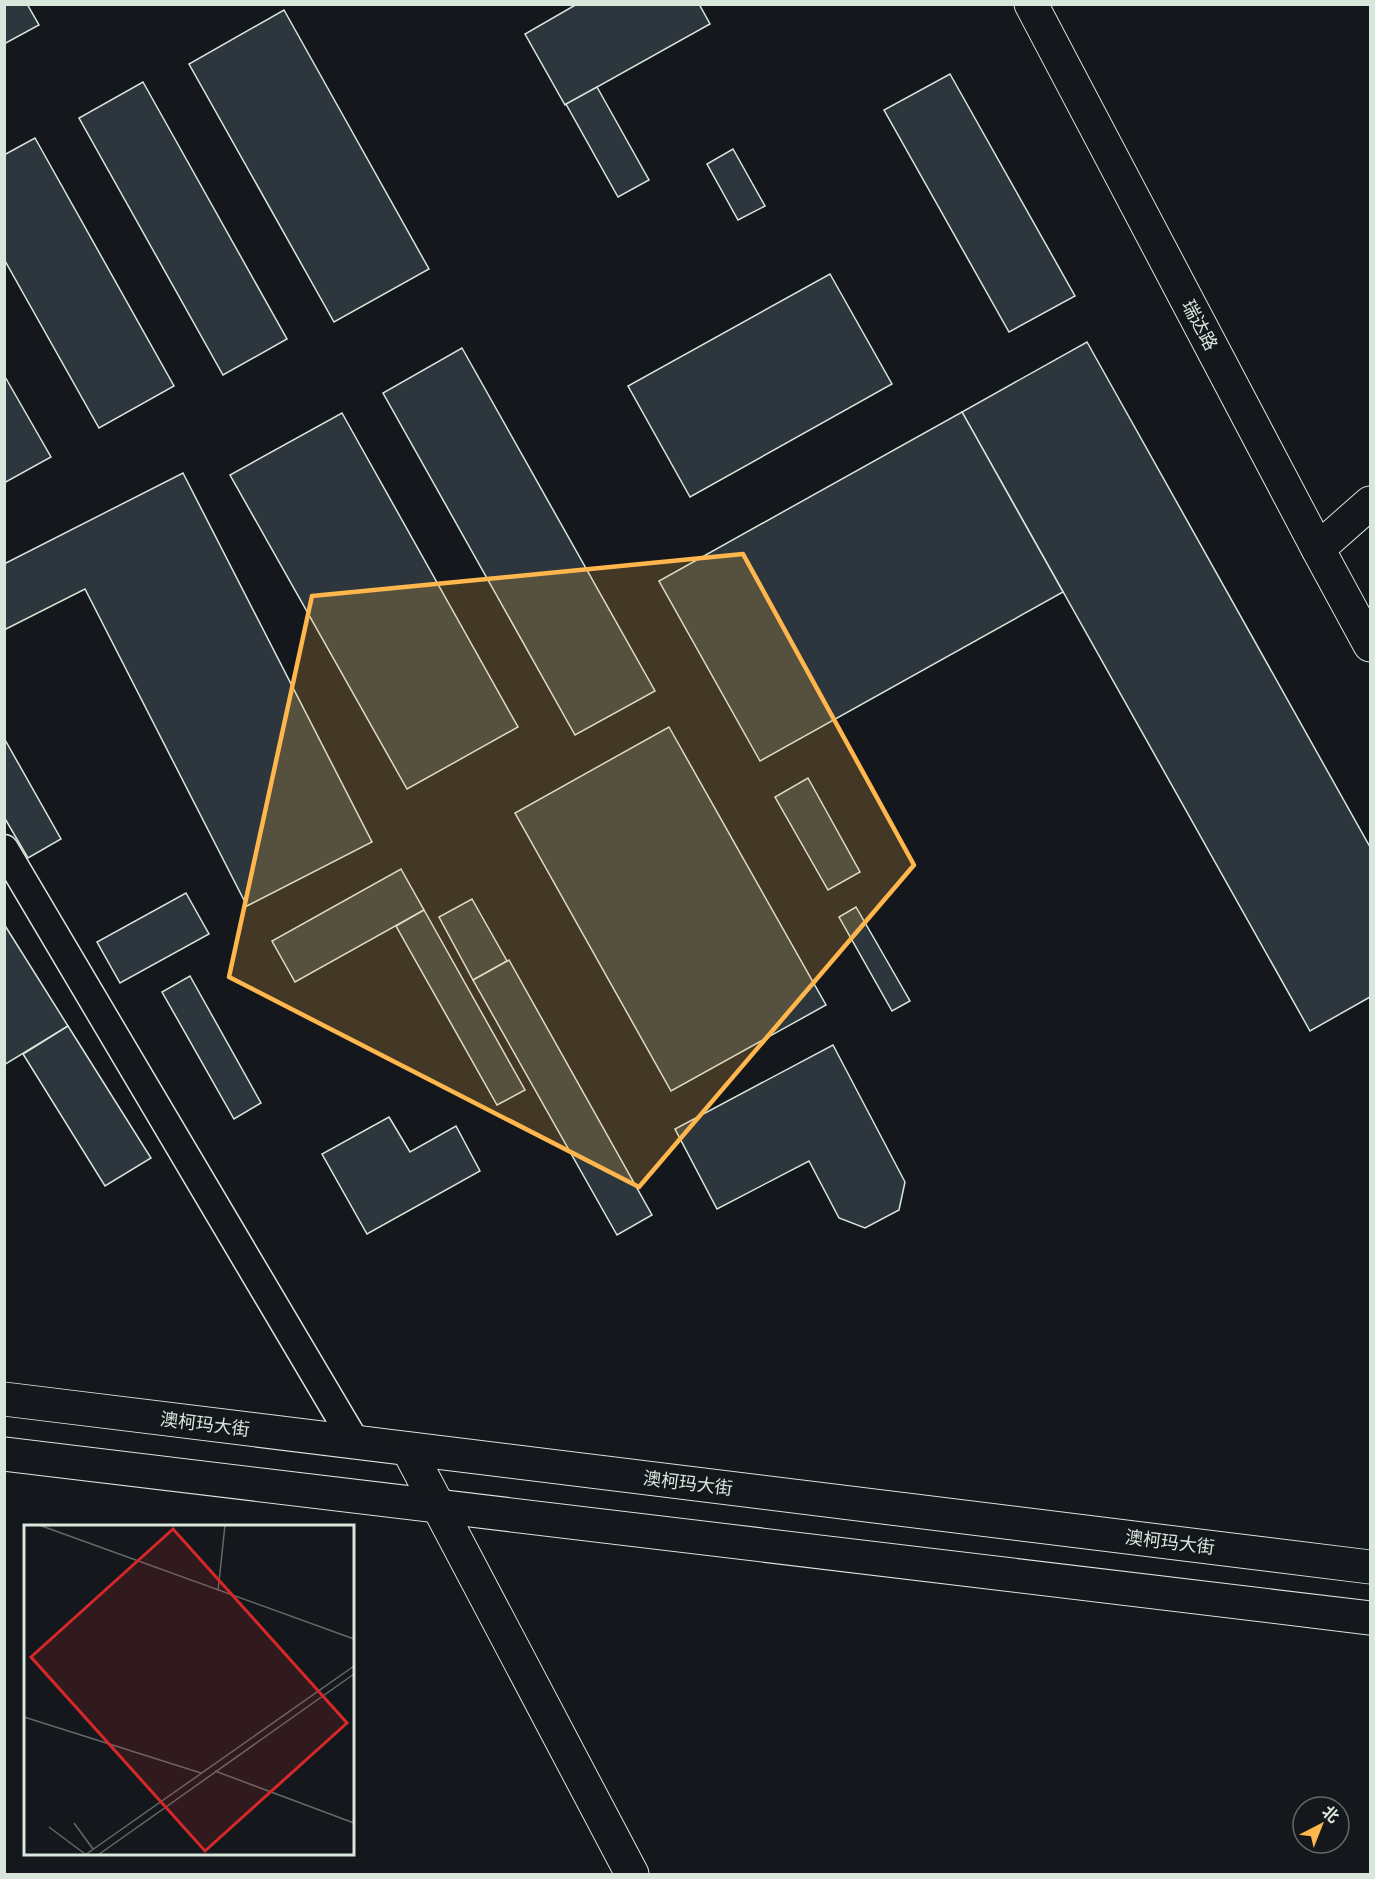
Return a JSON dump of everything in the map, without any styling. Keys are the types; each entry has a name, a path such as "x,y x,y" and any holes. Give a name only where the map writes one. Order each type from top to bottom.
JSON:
{"main road":[{"name":"瑞达路","path":"1030,4 1371,645"},
{"path":"1318,549 1371,503"},
{"name":"澳柯玛大街","path":"4,1399 1371,1567"},
{"path":"408,1449 632,1875"},
{"path":"4,1454 1371,1618"}],"street":[{"path":"4,849 355,1442"}],"highlighted area":[{"path":"743,554 914,865 639,1187 229,977 312,596"}],"building":[{"path":"4,4 27,4 39,25 4,44"},
{"path":"577,4 699,4 710,24 565,105 525,34"},
{"path":"284,10 429,269 334,322 189,64"},
{"path":"950,74 1075,296 1009,332 884,110"},
{"path":"143,82 287,339 223,375 79,118"},
{"path":"597,87 649,180 618,197 566,104"},
{"path":"35,138 174,386 99,428 4,259 4,155"},
{"path":"733,149 765,206 738,220 707,164"},
{"path":"830,274 892,384 690,497 628,386"},
{"path":"1087,342 1370,847 1370,997 1310,1031 962,412"},
{"path":"462,348 655,691 575,735 383,393"},
{"path":"4,375 51,457 4,483"},
{"path":"962,412 1063,592 760,761 659,581"},
{"path":"342,413 518,727 407,789 230,475"},
{"path":"183,473 372,842 247,906 85,589 4,630 4,564"},
{"path":"669,727 826,1005 671,1091 515,813"},
{"path":"4,738 61,839 28,858 4,817"},
{"path":"808,778 860,872 828,890 775,797"},
{"path":"401,869 424,910 295,982 272,941"},
{"path":"186,893 209,934 120,983 97,942"},
{"path":"472,899 507,961 473,980 439,917"},
{"path":"856,907 910,1001 892,1011 839,917"},
{"path":"424,910 525,1090 497,1105 396,926"},
{"path":"4,924 68,1026 4,1065"},
{"path":"509,960 652,1215 617,1235 473,980"},
{"path":"190,976 261,1103 234,1119 162,992"},
{"path":"68,1026 151,1158 105,1186 23,1054"},
{"path":"833,1045 905,1182 899,1210 865,1228 839,1218 809,1161 717,1209 675,1129"},
{"path":"389,1117 410,1152 456,1126 480,1171 367,1234 322,1154"}]}
